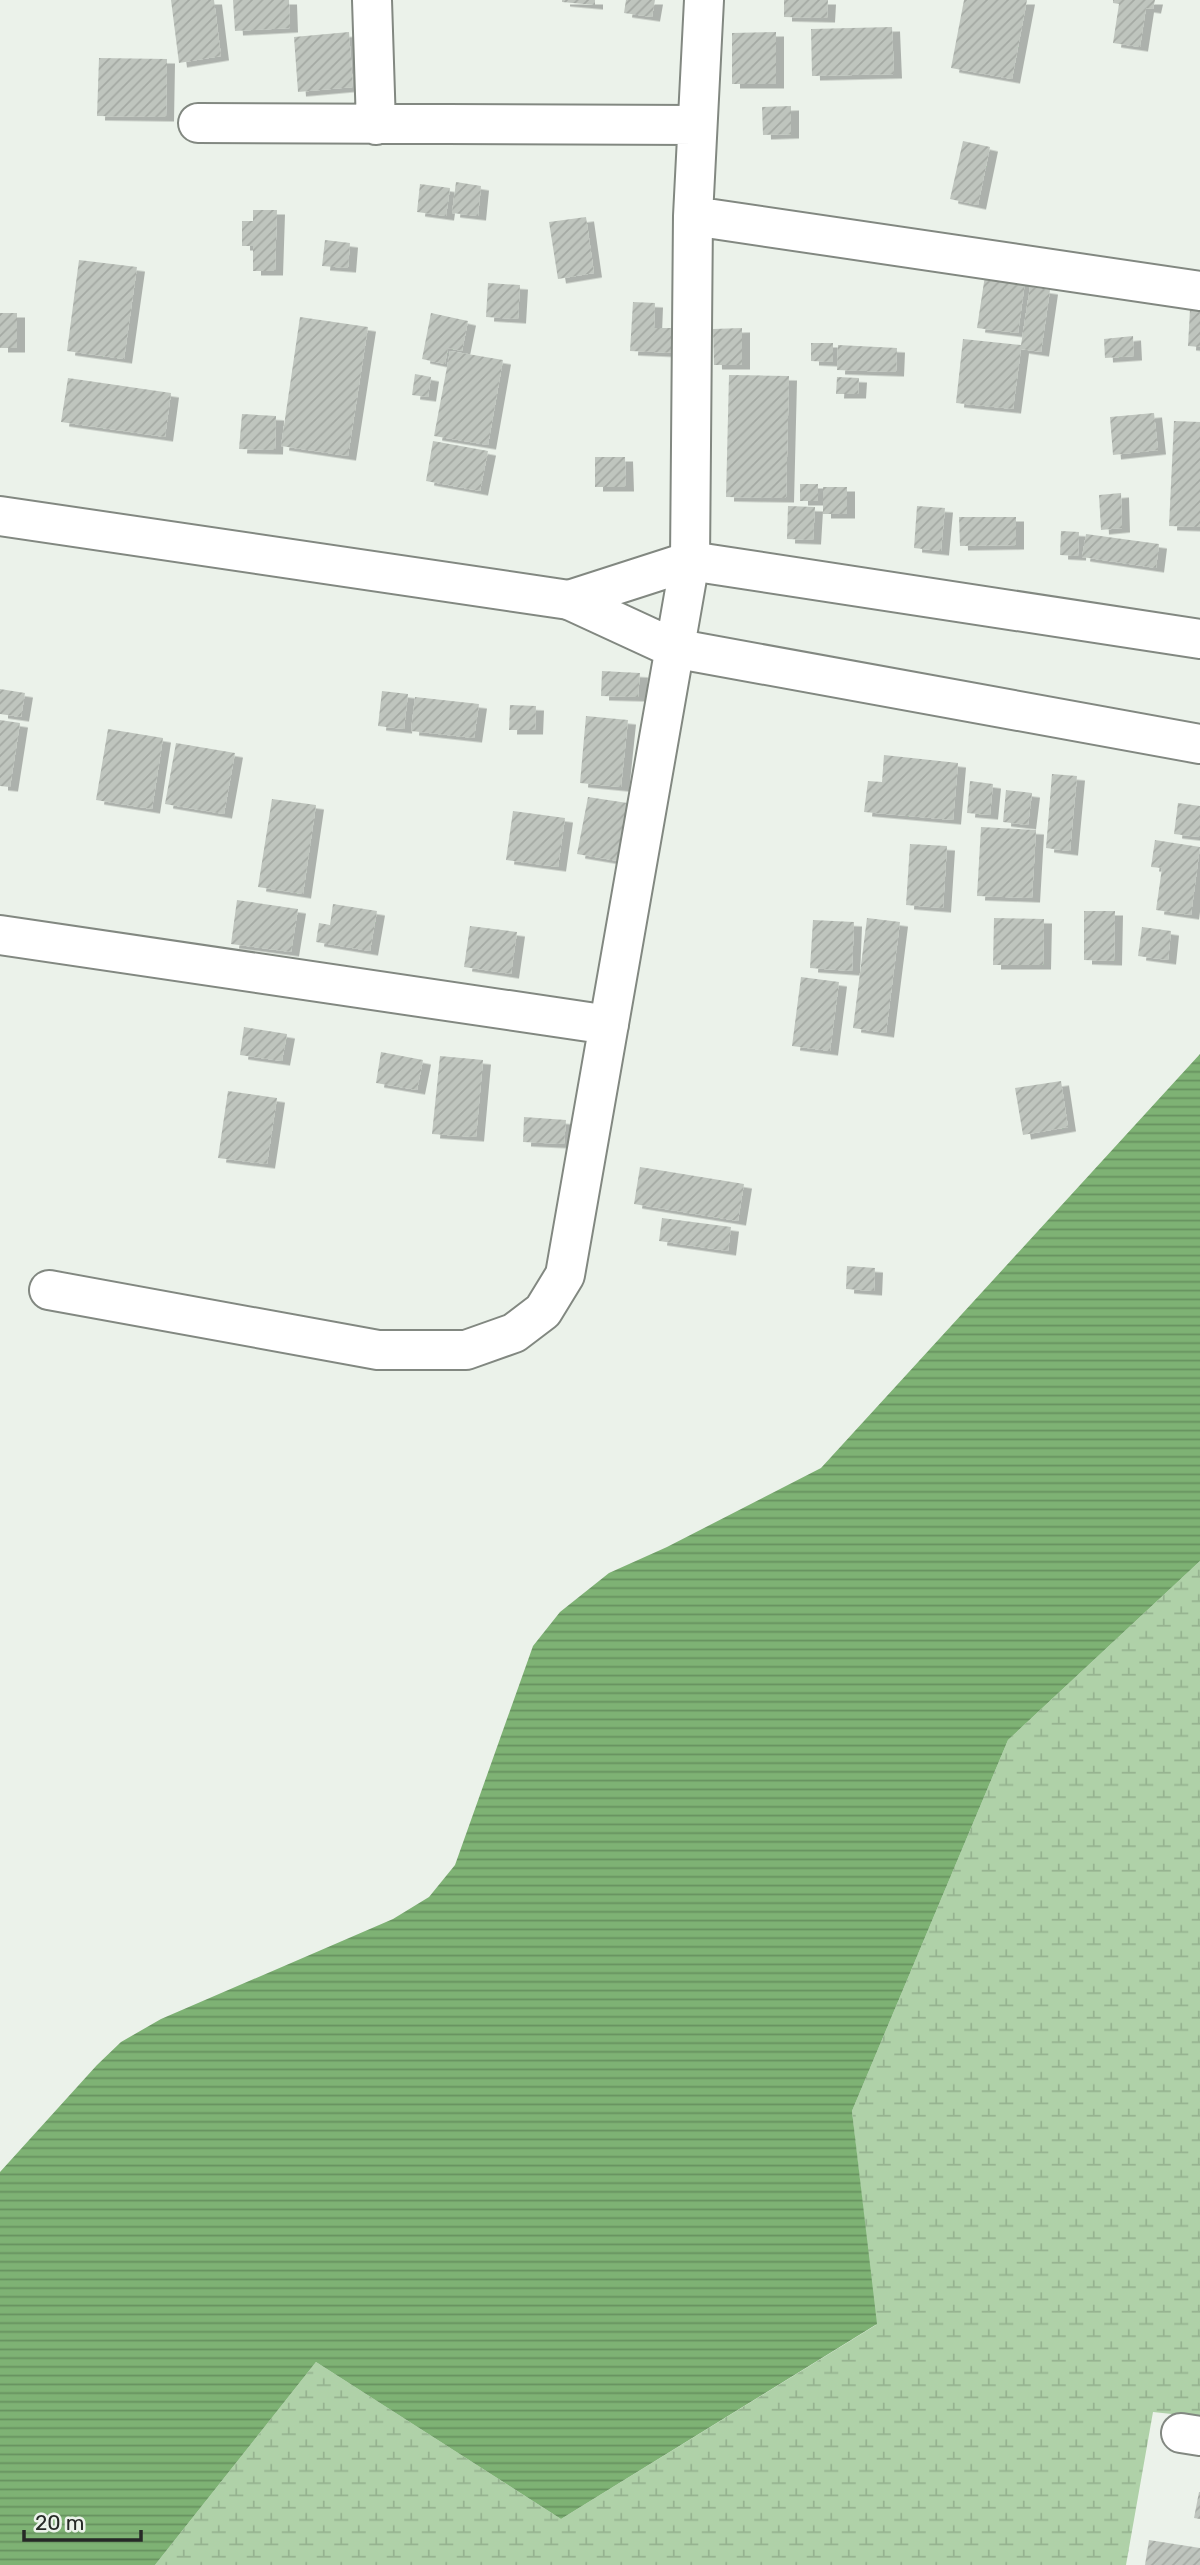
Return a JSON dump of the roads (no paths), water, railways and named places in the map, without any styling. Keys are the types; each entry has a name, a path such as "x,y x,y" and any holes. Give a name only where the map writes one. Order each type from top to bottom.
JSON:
{"street":[{"path":"372,0 376,125"},
{"path":"49,1290 377,1350 466,1350 514,1333 543,1311 565,1275 690,561 694,216 704,0"},
{"path":"198,123 697,125"},
{"path":"694,216 1200,291"},
{"path":"0,516 569,600 673,648 1200,744"},
{"path":"569,600 690,561 1200,639"},
{"path":"0,935 610,1025"}]}
